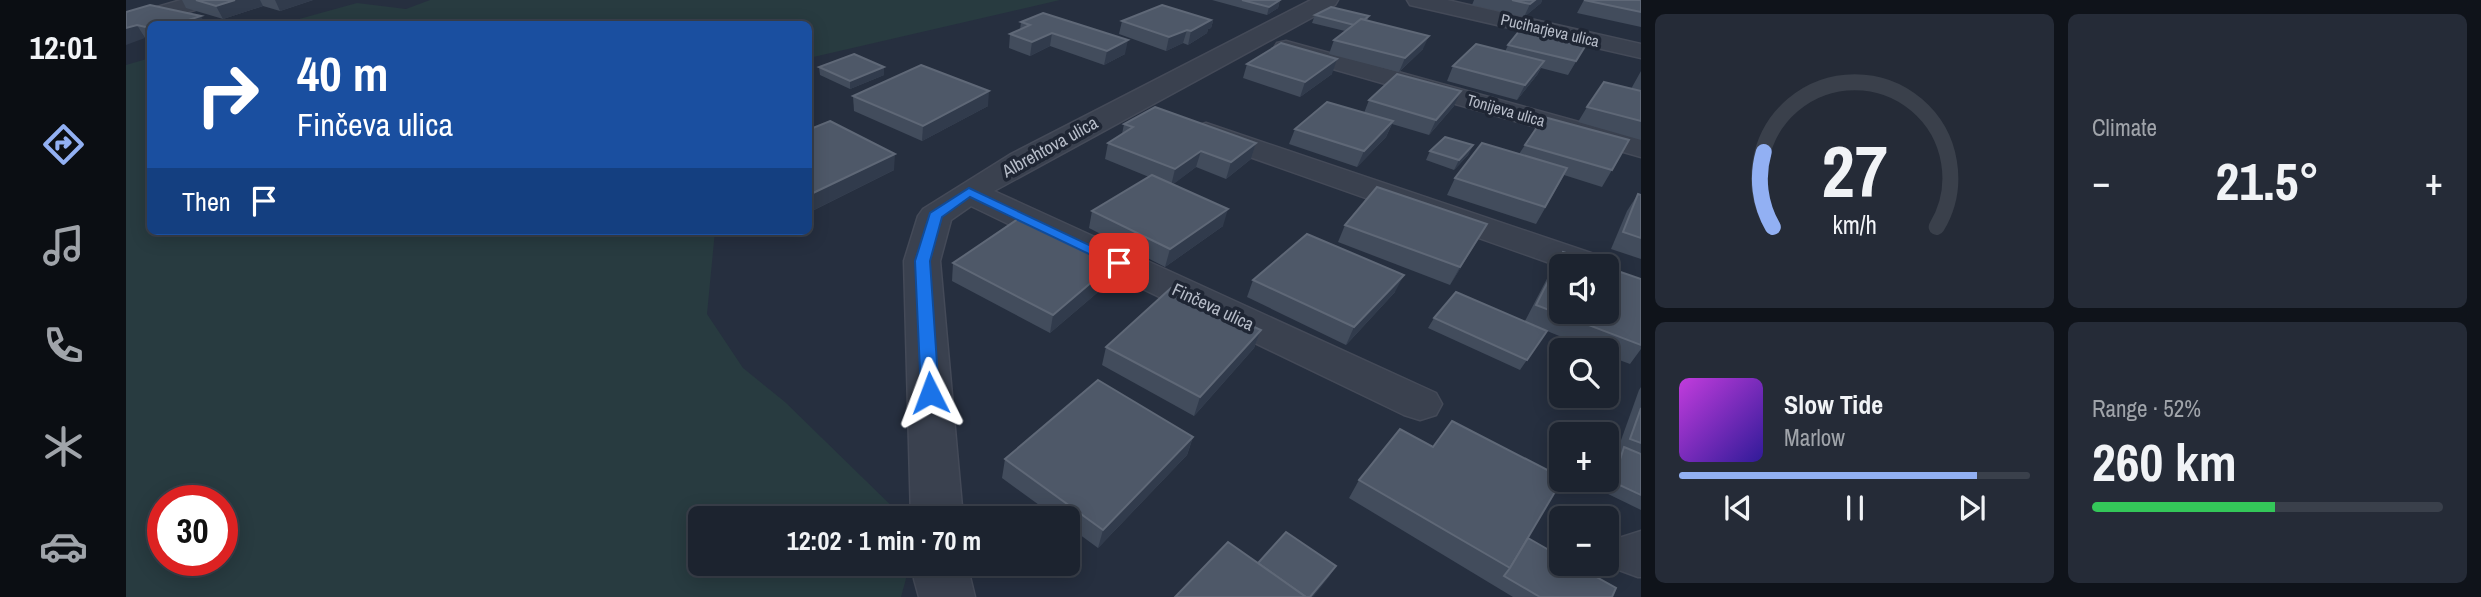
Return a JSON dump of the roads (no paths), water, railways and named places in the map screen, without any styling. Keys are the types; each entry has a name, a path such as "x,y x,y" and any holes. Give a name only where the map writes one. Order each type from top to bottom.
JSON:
{"street":[{"path":"126,23 204,0"},
{"name":"Albrehtova ulica","path":"936,506 922,261 935,216 969,192 1128,104 1327,0"},
{"name":"Puciharjeva ulica","path":"1418,0 1641,51"},
{"name":"Tonijeva ulica","path":"1250,38 1641,148"},
{"path":"1128,104 1558,254"},
{"name":"Finčeva ulica","path":"969,192 1420,404"},
{"path":"941,576 947,597"}]}
